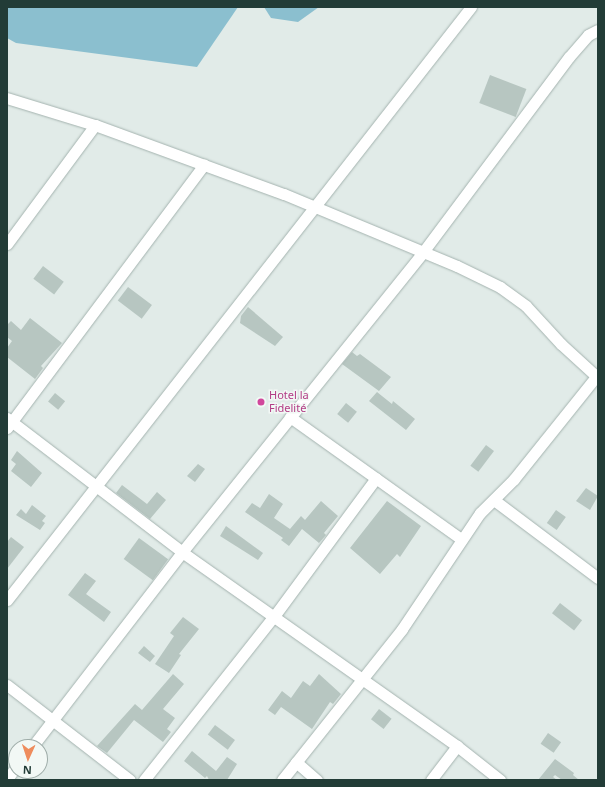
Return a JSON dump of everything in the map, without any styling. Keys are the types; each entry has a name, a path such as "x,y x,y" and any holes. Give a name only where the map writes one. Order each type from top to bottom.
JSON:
{"street":[{"path":"7,600 471,7"},
{"path":"38,739 182,552 423,252 569,57 588,35 598,30"},
{"path":"7,98 95,125 316,207 423,252 500,287 526,306 561,344 597,375 514,479 480,513 402,628 282,780"},
{"path":"7,244 95,125"},
{"path":"204,165 9,422 182,552 275,615 458,746 500,780"},
{"path":"290,417 461,539"},
{"path":"144,780 275,615 376,478"},
{"path":"494,500 598,578"},
{"path":"7,685 54,719 130,780"},
{"path":"432,780 458,746"},
{"path":"296,762 318,780"}],"water":[{"path":"7,7 238,7 197,67 16,43 7,38"},
{"path":"264,7 319,7 298,22 271,18"}],"building":[{"path":"490,75 526,89 516,117 479,103"},
{"path":"43,266 64,282 54,294 33,279"},
{"path":"128,287 152,305 142,319 118,301"},
{"path":"248,307 283,337 275,346 240,323 241,316"},
{"path":"30,318 62,343 41,366 43,368 35,379 7,357 7,348 12,341 7,337 7,325 11,321 21,330"},
{"path":"352,352 357,356 360,354 391,377 379,391 342,364"},
{"path":"377,392 392,404 393,401 415,419 406,430 369,401"},
{"path":"55,393 65,401 58,410 48,402"},
{"path":"346,403 357,412 348,423 337,414"},
{"path":"486,445 494,451 478,472 470,466"},
{"path":"17,451 42,473 31,487 11,471 16,464 11,460"},
{"path":"198,464 205,469 195,482 187,476"},
{"path":"122,485 147,504 157,492 166,500 150,519 116,493"},
{"path":"586,488 598,496 590,510 576,501"},
{"path":"269,494 283,504 274,518 290,529 301,516 305,520 321,501 338,516 324,533 326,535 319,543 302,529 289,546 281,540 283,538 245,512 252,503 260,508"},
{"path":"387,501 421,526 400,557 397,554 380,574 350,548"},
{"path":"32,505 46,516 42,521 45,523 40,530 16,515 21,509 26,514"},
{"path":"556,510 566,517 557,530 547,523"},
{"path":"226,526 263,553 258,560 220,536"},
{"path":"11,537 24,547 7,569 7,542"},
{"path":"139,538 168,559 153,580 124,559"},
{"path":"85,573 96,581 86,594 111,612 104,622 68,595"},
{"path":"560,603 582,620 574,630 552,613"},
{"path":"183,617 199,629 179,654 181,655 169,673 155,664 174,636 170,633"},
{"path":"144,646 155,656 150,662 138,653"},
{"path":"173,674 184,684 163,709 175,718 167,729 171,732 163,742 134,720 107,753 97,746 135,704 142,710"},
{"path":"319,674 341,694 333,704 330,702 312,729 281,707 275,715 268,710 282,691 291,698 303,681 310,686"},
{"path":"379,709 392,719 384,729 371,719"},
{"path":"215,725 235,740 228,750 208,735"},
{"path":"548,733 561,742 554,753 541,744"},
{"path":"192,751 216,771 227,757 237,764 227,780 209,780 207,776 205,778 184,761"},
{"path":"555,759 574,773 573,775 579,780 562,780 555,775 553,777 557,780 538,780"}],"place":[{"name":"Hotel la Fidelité","path":"261,402"}]}
